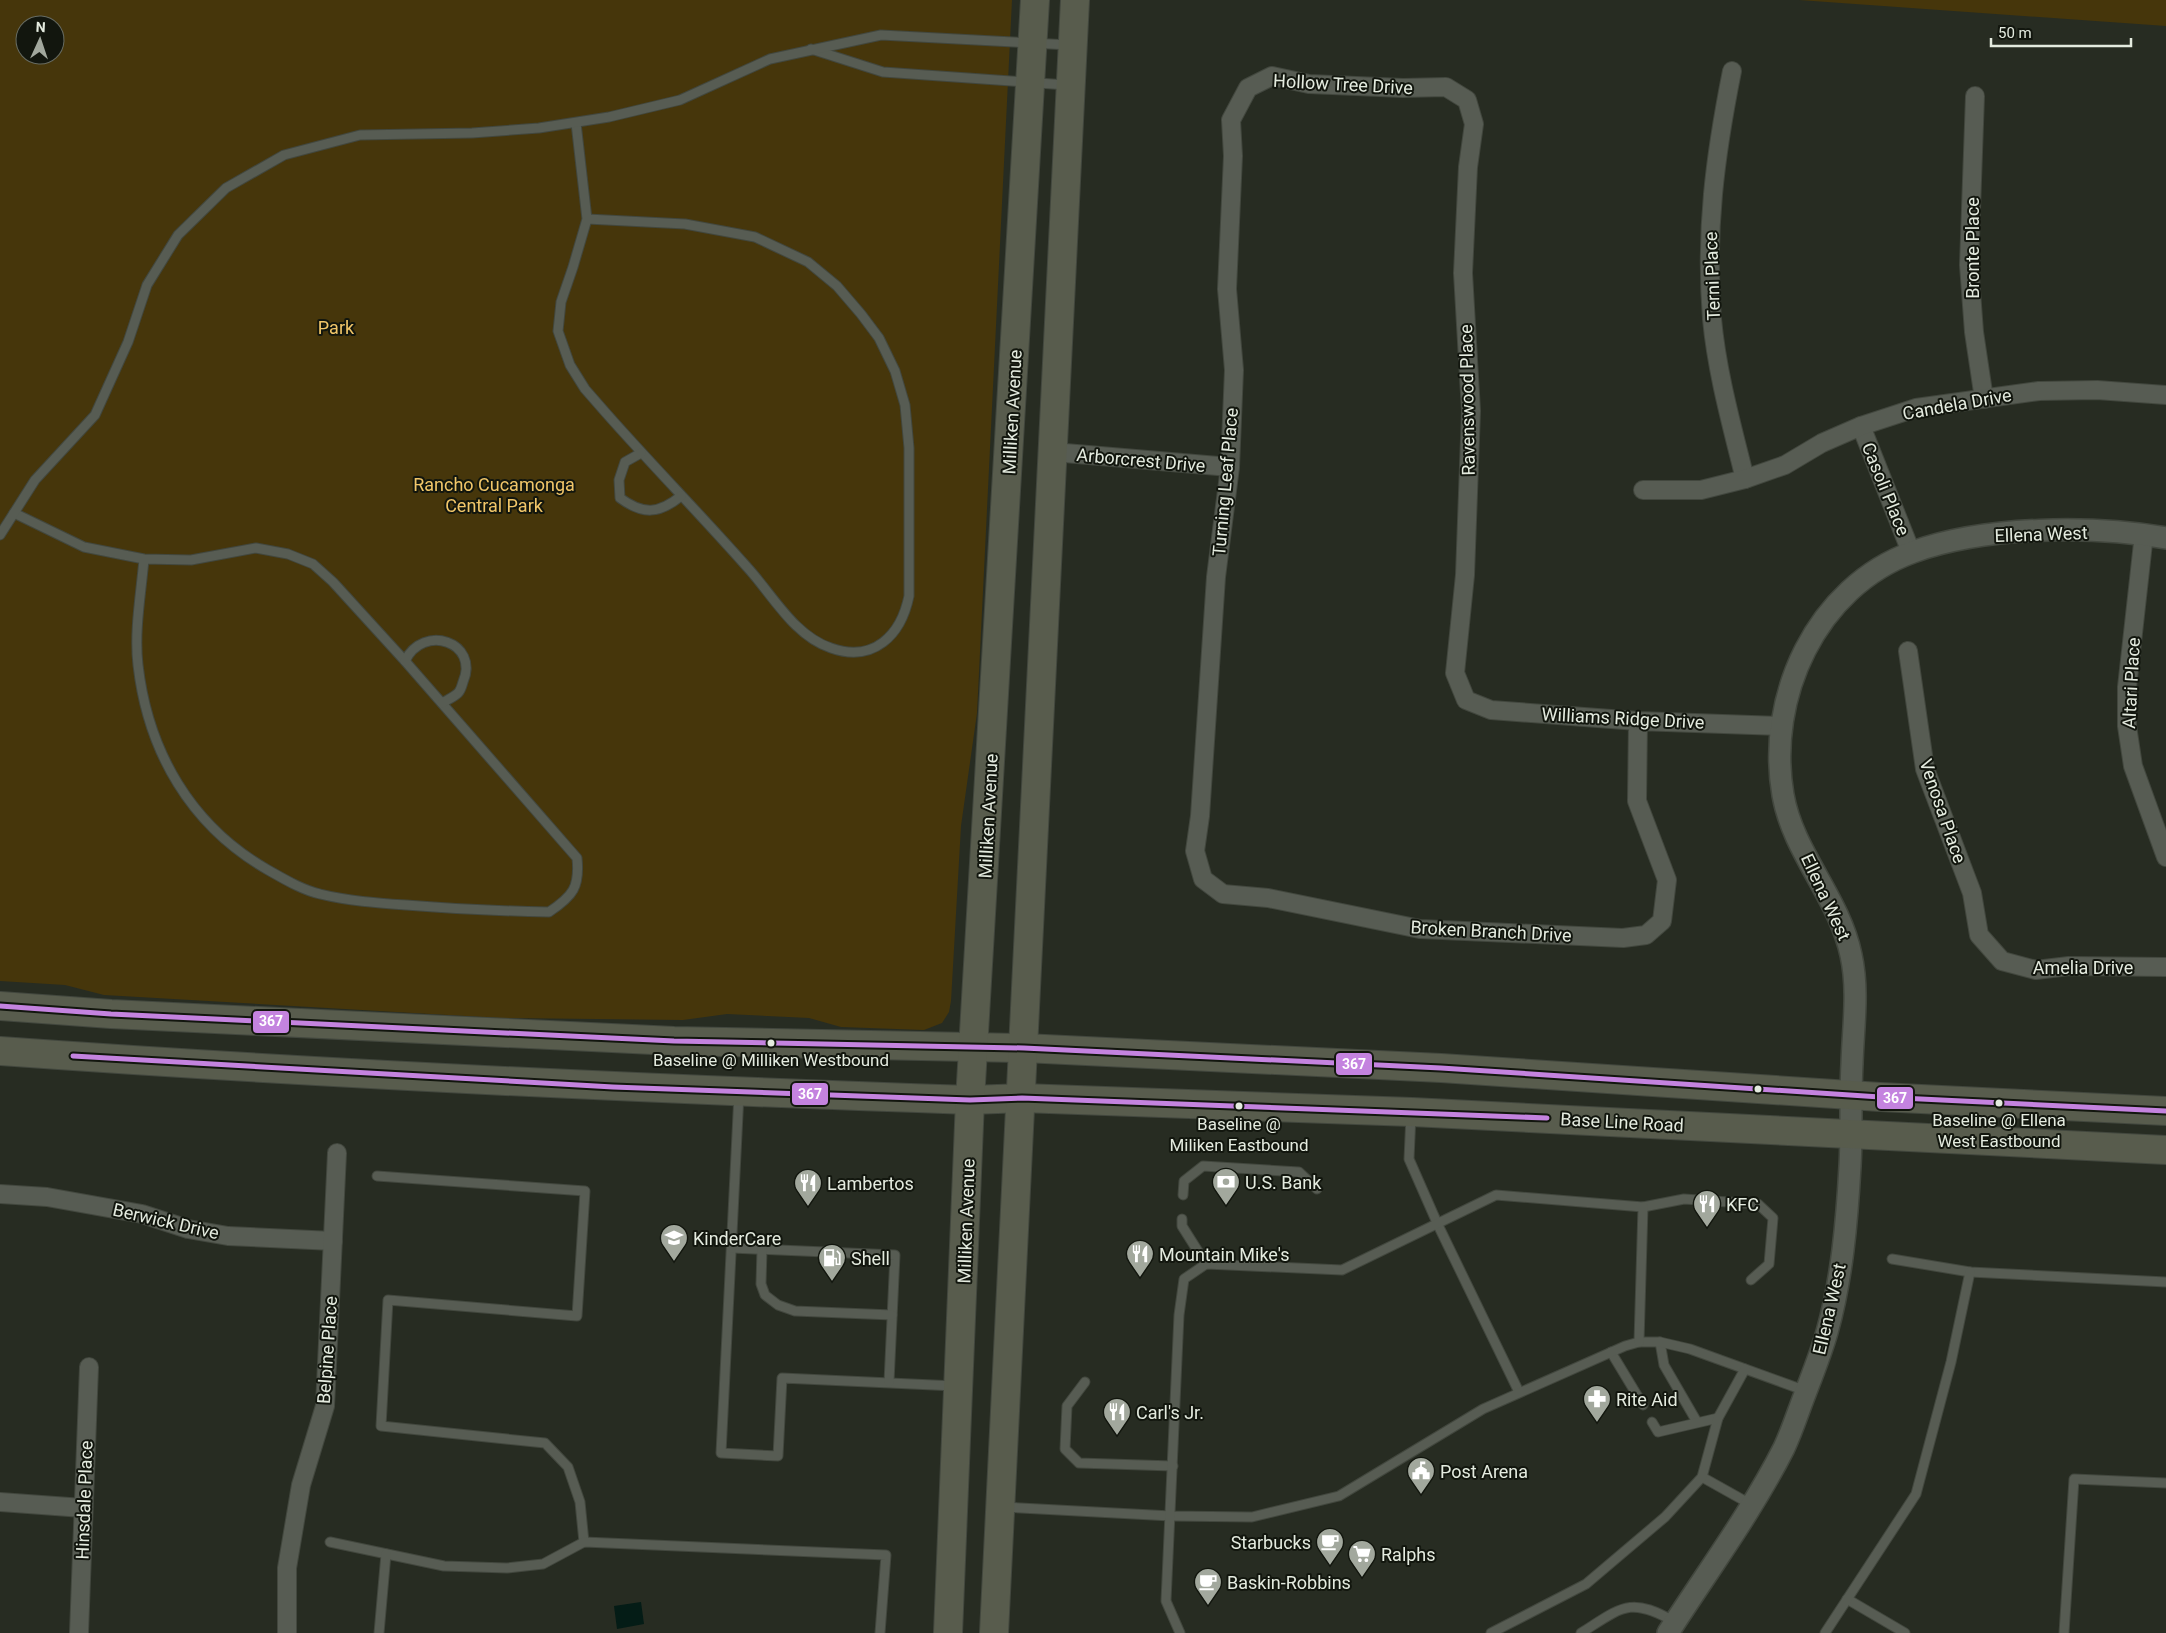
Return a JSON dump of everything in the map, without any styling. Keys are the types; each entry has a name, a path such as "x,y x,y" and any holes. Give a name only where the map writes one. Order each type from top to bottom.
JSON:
{"main road":[{"name":"Milliken Avenue","path":"948,1633 960,1386 970,1100 1035,0"},
{"path":"994,1633 1075,0"},
{"path":"0,1006 111,1014 674,1041 974,1046 1442,1068 1851,1095 2166,1111"},
{"name":"Base Line Road","path":"0,1051 124,1060 740,1091 970,1100 1022,1098 1412,1112 2166,1150"}],"street":[{"name":"Terni Place","path":"1732,71 1720,132 1710,210 1710,277 1712,320 1720,377 1745,479"},
{"name":"Hollow Tree Drive","path":"1248,88 1272,76 1309,84 1403,88 1446,87 1467,100"},
{"name":"Turning Leaf Place","path":"1204,879 1195,852 1200,816 1216,577 1230,468 1234,370 1227,289 1232,156 1231,120 1248,88"},
{"name":"Bronte Place","path":"1975,96 1969,265 1974,332 1984,399"},
{"name":"Ravenswood Place","path":"1466,700 1455,673 1465,575 1470,411 1463,273 1468,167 1474,124 1467,100"},
{"name":"Candela Drive","path":"1643,490 1701,490 1745,479 1785,465 1822,443 1861,426 1916,408 2038,390 2097,390 2166,395"},
{"name":"Casoli Place","path":"1861,426 1911,552"},
{"name":"Arborcrest Drive","path":"1053,452 1230,468"},
{"name":"Ellena West","path":"1671,1627 1752,1505 1785,1445 1827,1333 1838,1281 1850,1166 1855,994 1852,955 1842,924 1794,828 1783,798 1780,770 1781,726 1786,695 1799,662 1814,633 1839,601 1868,576 1911,552 1968,539 2017,531 2144,534 2166,538"},
{"name":"Altari Place","path":"2144,534 2127,687 2127,726 2133,766 2166,857"},
{"name":"Venosa Place","path":"1908,652 1925,769 1972,893 1979,935 2002,961"},
{"name":"Williams Ridge Drive","path":"1466,700 1491,710 1638,721 1781,726"},
{"name":"Broken Branch Drive","path":"1204,879 1223,894 1268,898 1420,929 1623,938 1646,936 1662,921 1666,880 1637,802 1638,721"},
{"name":"Amelia Drive","path":"2002,961 2036,970 2069,966 2166,967"},
{"name":"Belpine Place","path":"287,1633 288,1568 301,1485 325,1406 337,1153"},
{"name":"Berwick Drive","path":"0,1194 47,1197 132,1212 188,1229 228,1236 333,1241"},
{"name":"Hinsdale Place","path":"79,1633 89,1367"},
{"path":"0,1502 83,1508"}],"lane":[{"path":"0,535 35,480 95,415 128,342 147,285 164,254 178,235 226,188 284,155 360,135 472,133 576,123 680,100 770,59 881,34 1072,45"},
{"path":"811,49 883,72 1071,85"},
{"path":"576,123 587,219 561,302 558,331 570,365 585,389 641,453 748,568 801,630 830,648 848,652 867,651 883,642 897,630 905,614 909,596 909,448 905,405 895,371 879,338 837,286 808,262 755,236 685,224 587,219"},
{"path":"641,453 624,462 619,480 620,498 633,508 653,510 667,508 681,496"},
{"path":"14,513 84,548 144,559 191,560 256,548 288,554 313,564 333,582 405,661 577,858 579,877 569,899 549,912 367,902 318,894 280,877 238,851 212,828 187,800 154,741 143,699 138,663 144,559"},
{"path":"405,661 410,651 428,641 442,639 456,645 464,659 466,675 459,692 442,703"},
{"path":"740,1091 721,1453 778,1456 782,1378 960,1386"},
{"path":"1412,1112 1409,1159 1438,1225 1519,1392"},
{"path":"1183,1195 1184,1181 1203,1166 1299,1172 1317,1189"},
{"path":"376,1176 585,1191 577,1316 388,1300 381,1426 545,1443 568,1467 580,1502 584,1542"},
{"path":"1180,1633 1166,1601 1174,1466 1179,1316 1184,1280 1206,1264 1342,1270 1438,1225 1496,1195 1643,1206 1684,1199 1758,1204 1772,1218 1769,1264 1751,1280"},
{"path":"1639,1342 1643,1206"},
{"path":"1182,1219 1182,1226 1206,1264"},
{"path":"732,1248 895,1255 889,1382"},
{"path":"762,1249 761,1284 765,1295 778,1305 796,1312 892,1315"},
{"path":"1892,1259 1970,1272 2166,1282"},
{"path":"1825,1633 1916,1494 1950,1362 1970,1272"},
{"path":"1000,1507 1171,1516 1252,1517 1339,1496 1483,1408 1611,1352 1639,1342 1660,1342 1690,1349 1806,1391"},
{"path":"1660,1342 1664,1365 1697,1422"},
{"path":"1611,1352 1643,1405"},
{"path":"1491,1633 1586,1584 1665,1517 1702,1477 1718,1418 1745,1369"},
{"path":"1085,1382 1066,1406 1065,1449 1079,1463 1174,1466"},
{"path":"1652,1422 1658,1432 1718,1418"},
{"path":"1702,1477 1752,1505"},
{"path":"2064,1633 2074,1480 2166,1483"},
{"path":"330,1542 444,1566 506,1568 543,1564 584,1542 886,1555 880,1633"},
{"path":"379,1633 386,1554"},
{"path":"1847,1599 1905,1633"},
{"path":"1581,1633 1611,1614 1630,1607 1642,1606 1652,1609 1671,1627"}],"green space":[{"name":"Rancho Cucamonga Central Park","path":"0,0 1012,0 977,713 961,826 951,1001 949,1012 942,1023 924,1030 841,1027 809,1018 727,1014 683,1020 500,1018 104,995 65,985 0,981"},
{"path":"1799,0 2166,0 2166,26"}],"water":[{"path":"641,1602 644,1624 617,1629 614,1606"}],"transit line":[{"name":"367","path":"0,1006 111,1014 674,1041 1024,1048 1441,1068 1880,1097 2166,1111"},
{"name":"367","path":"73,1056 613,1087 970,1100 1022,1098 1547,1118"}],"place":[{"name":"Baseline @ Milliken Westbound","path":"771,1043"},
{"name":"Baseline @ Ellena West Eastbound","path":"1999,1103"},
{"name":"Baseline @ Miliken Eastbound","path":"1239,1106"},
{"name":"U.S. Bank","path":"1226,1206"},
{"name":"Lambertos","path":"808,1207"},
{"name":"KFC","path":"1707,1228"},
{"name":"KinderCare","path":"674,1262"},
{"name":"Mountain Mike's","path":"1140,1278"},
{"name":"Shell","path":"832,1282"},
{"name":"Rite Aid","path":"1597,1423"},
{"name":"Carl's Jr.","path":"1117,1436"},
{"name":"Post Arena","path":"1421,1495"},
{"name":"Starbucks","path":"1330,1566"},
{"name":"Ralphs","path":"1362,1578"},
{"name":"Baskin-Robbins","path":"1208,1606"}],"park label":[{"name":"Park","path":"336,327"}]}
